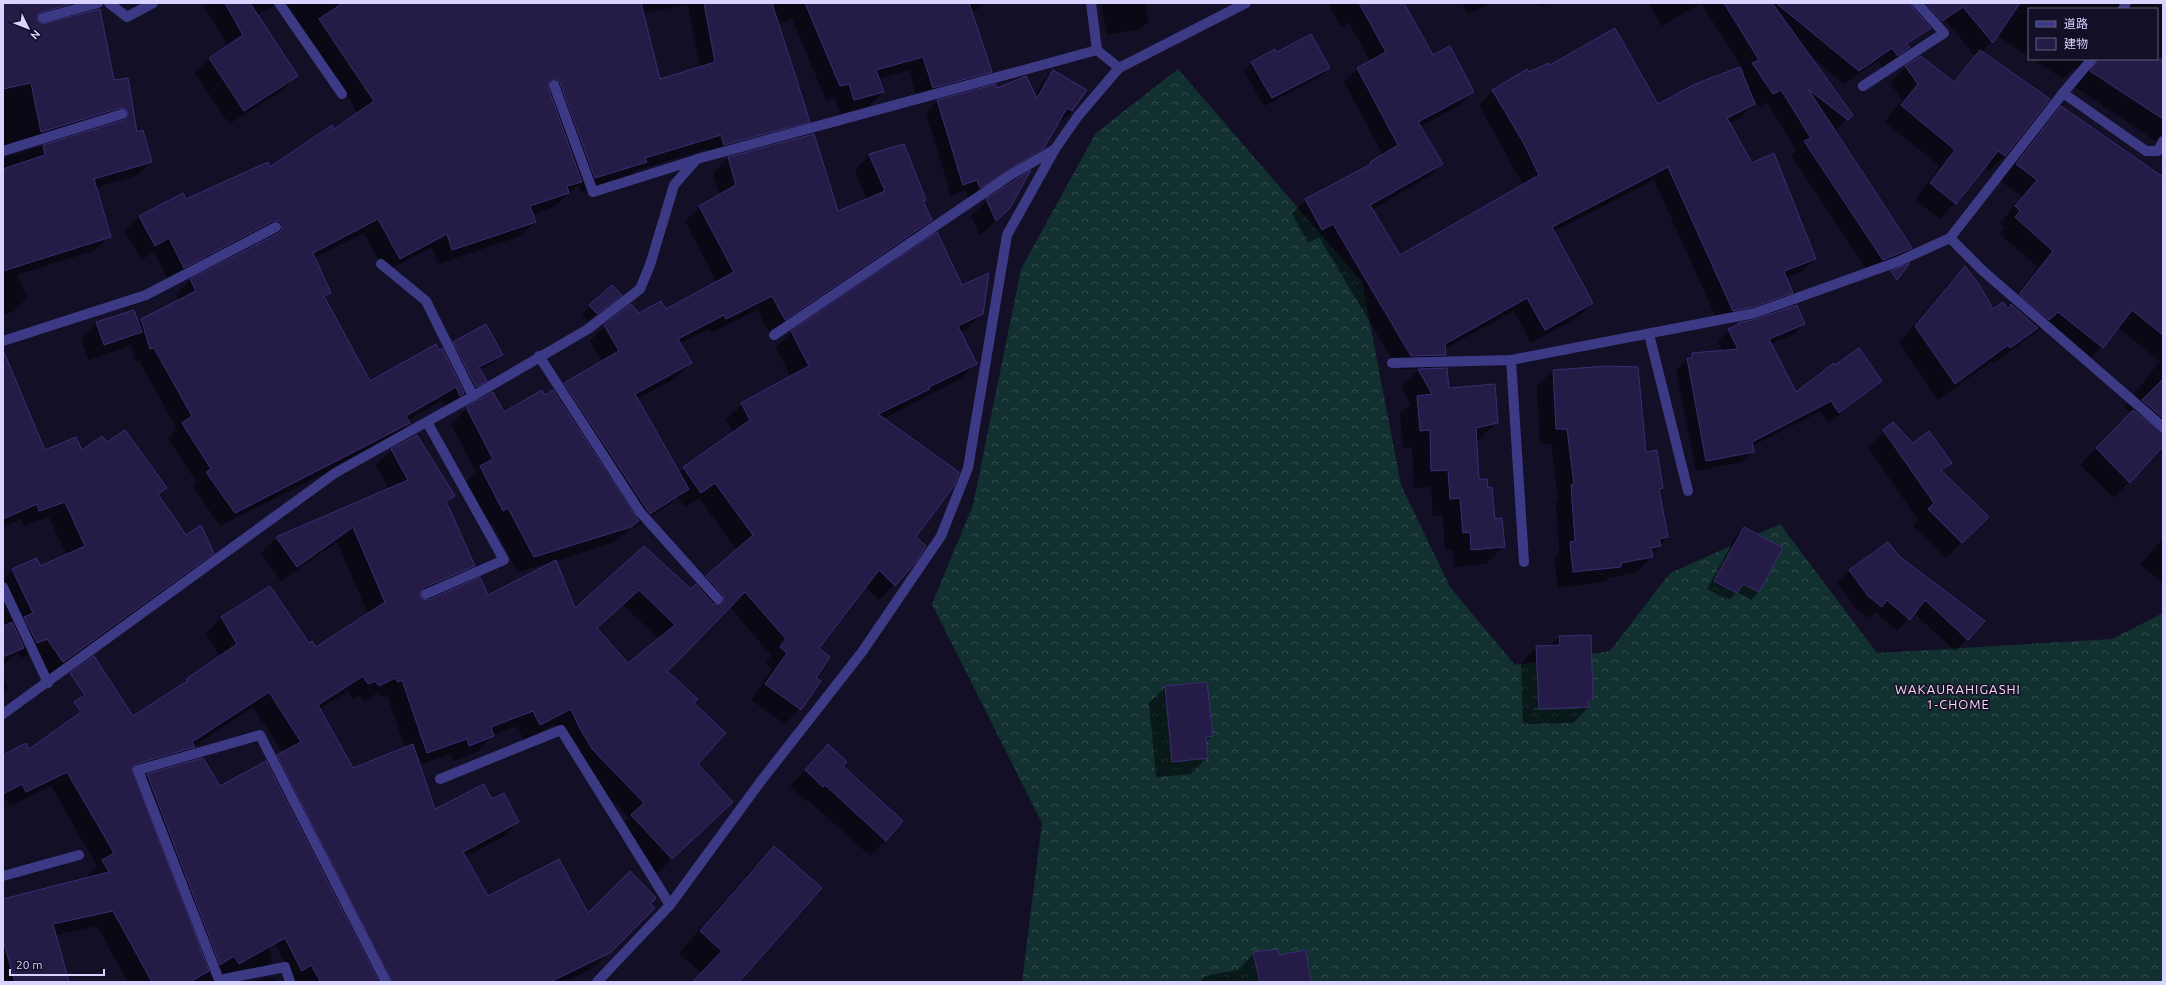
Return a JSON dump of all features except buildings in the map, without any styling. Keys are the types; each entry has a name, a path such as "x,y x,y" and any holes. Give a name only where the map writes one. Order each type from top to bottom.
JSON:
{"street":[{"path":"42,18 98,3"},
{"path":"109,3 127,16 152,3"},
{"path":"279,3 342,94"},
{"path":"1091,3 1097,50 1118,68"},
{"path":"597,982 670,906 761,781 862,652 942,536 968,468 1007,235 1055,149 1078,116 1118,68 1246,3"},
{"path":"1863,86 1944,33 1917,3"},
{"path":"554,85 593,192 697,159 1097,50"},
{"path":"1392,363 1511,360 1755,313 1898,262 1950,238 2063,93 2091,60"},
{"path":"2063,93 2146,151 2158,152 2163,140"},
{"path":"3,150 122,114"},
{"path":"774,335 1009,176 1055,149"},
{"path":"3,714 48,683 335,473 473,396 539,356 588,329 640,289 650,265 674,184 697,159"},
{"path":"3,341 146,295 276,227"},
{"path":"1950,238 1983,272 2163,427"},
{"path":"381,264 426,301 473,396"},
{"path":"1649,334 1688,491"},
{"path":"539,356 640,512 718,599"},
{"path":"1511,360 1524,562"},
{"path":"426,594 504,560 427,422"},
{"path":"3,587 48,683"},
{"path":"440,779 561,730 670,906"},
{"path":"290,982 285,967 219,980 138,770 260,735 386,982"},
{"path":"3,876 79,855"}],"green space":[{"path":"1178,69 1362,282 1401,485 1450,587 1515,665 1610,651 1670,573 1780,524 1877,653 2112,639 2163,613 2163,982 1022,982 1042,823 932,604 973,505 1021,269 1096,133"}],"district":[{"name":"WAKAURAHIGASHI 1-CHOME","path":"1958,696"}]}
